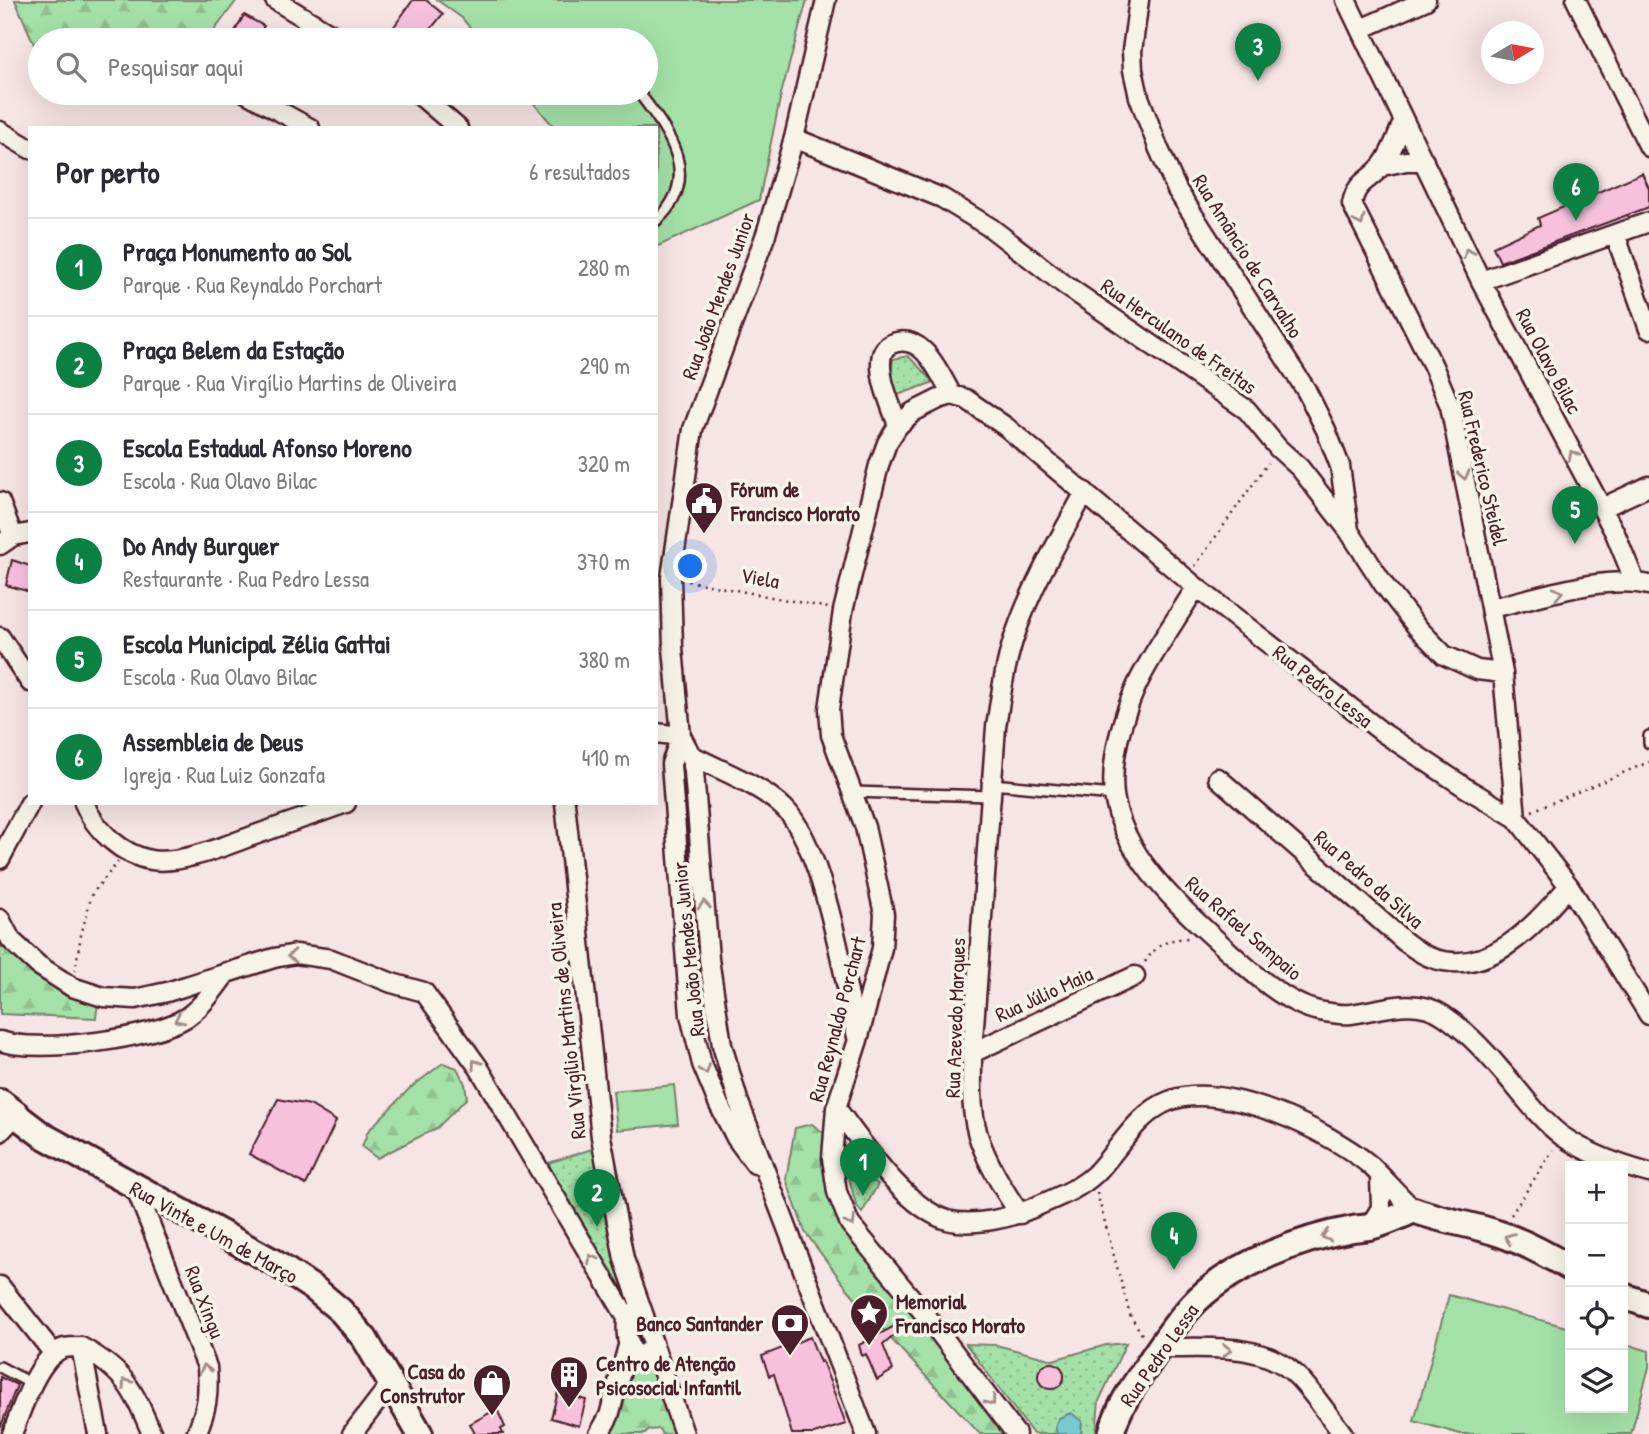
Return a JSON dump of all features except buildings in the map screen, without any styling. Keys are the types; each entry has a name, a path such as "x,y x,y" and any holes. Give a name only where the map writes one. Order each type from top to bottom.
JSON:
{"main road":[{"name":"Rua Vinte e Um de Março","path":"5,1117 272,1261 316,1290 341,1311 365,1339 420,1434"},
{"path":"1414,1210 1439,1220 1499,1234 1540,1251 1565,1265"},
{"name":"Rua Pedro Lessa","path":"1111,1434 1126,1396 1183,1315 1200,1297 1226,1277 1270,1254 1329,1235 1369,1227 1414,1210"},
{"path":"1628,1298 1649,1305"}],"street":[{"path":"275,0 321,28"},
{"name":"Rua João Mendes Junior","path":"770,1185 738,1100 722,1045 709,958 692,764 681,736 673,648 671,578 693,429 766,234 794,138 826,0"},
{"name":"Rua Amâncio de Carvalho","path":"1139,0 1132,51 1133,70 1139,97 1158,147 1177,190 1306,390 1326,430 1340,466 1349,531"},
{"name":"Rua Olavo Bilac","path":"1346,0 1362,29 1403,122 1535,386 1642,584"},
{"path":"1362,29 1426,0"},
{"path":"1576,0 1649,147"},
{"path":"268,105 306,126"},
{"path":"431,105 456,126"},
{"name":"Rua Frederico Steidel","path":"1403,122 1382,166 1359,185 1352,204 1433,366 1450,406 1503,673 1516,818"},
{"path":"0,131 28,148"},
{"name":"Rua Herculano de Freitas","path":"794,138 942,198 991,228 1065,285 1247,410 1278,448 1300,468 1349,531 1384,586 1444,655 1477,670 1503,673"},
{"path":"1382,166 1406,161 1424,161"},
{"path":"1482,281 1649,222"},
{"path":"1615,234 1649,329"},
{"path":"898,426 880,364 882,353 890,344 905,341 916,344 928,355 952,396"},
{"name":"Rua Reynaldo Porchart","path":"952,396 939,399 913,412 898,426 887,443 879,465 844,611 829,709 831,735 868,840 884,914 883,948 836,1108 832,1158 837,1192 850,1224 932,1323 1016,1434"},
{"name":"Rua Pedro Lessa","path":"952,396 966,398 1006,427 1191,583 1382,732 1516,818 1569,886 1649,1015"},
{"path":"1602,508 1649,486"},
{"name":"Rua Azevedo Marques","path":"1020,1214 999,1184 979,1139 974,1112 972,1053 992,790 1002,689 1015,634 1038,578 1085,492"},
{"path":"0,502 9,540"},
{"name":"Rua Rafael Sampaio","path":"1191,583 1137,685 1116,749 1114,795 1122,823 1156,880 1250,970 1290,999 1317,1011 1348,1015 1394,1006 1417,1006 1442,1014 1499,1067 1534,1110 1562,1136 1613,1163 1649,1173"},
{"path":"1491,608 1598,585 1642,584"},
{"path":"0,637 27,673"},
{"path":"658,733 681,736"},
{"name":"Rua João Mendes Junior","path":"681,736 664,763 690,1015 702,1064 719,1105 736,1138 770,1185"},
{"path":"664,763 692,764 762,792 784,808 800,828 820,881 858,1040"},
{"name":"Rua Pedro da Silva","path":"1218,778 1404,941 1428,957 1442,961 1459,961 1482,958 1504,949 1538,921 1569,886"},
{"path":"0,859 29,805"},
{"path":"85,805 111,840 126,852 152,860 180,858 218,848 340,805"},
{"name":"Rua Virgílio Martins de Oliveira","path":"565,805 601,1137 635,1316"},
{"path":"0,919 11,940 38,965 72,987 103,997 135,999 167,992 274,958 296,954 331,959 424,992 479,1068 654,1346 684,1434"},
{"path":"0,1041 44,1045 146,1034 186,1018 206,1001 227,972"},
{"name":"Rua Júlio Maia","path":"972,1053 1135,976"},
{"path":"836,1108 884,1171 920,1206 947,1219 973,1222 1020,1214 1071,1191 1093,1177 1153,1109 1170,1100 1188,1097 1242,1101 1294,1120 1347,1149 1371,1167 1414,1210"},
{"path":"1369,1227 1381,1208 1380,1177"},
{"path":"770,1185 866,1434"},
{"name":"Rua Xingu","path":"136,1189 207,1367 206,1412 196,1434"},
{"path":"0,1286 54,1354"},
{"path":"635,1316 626,1336 636,1355 643,1356 654,1346"},
{"path":"599,1434 609,1416 629,1342"},
{"path":"81,1347 98,1434"},
{"path":"12,1434 32,1384 54,1354 63,1348 81,1347 106,1361 120,1375 137,1398 152,1434"},
{"path":"1157,1351 1240,1350 1269,1357 1298,1376 1343,1434"},
{"path":"352,1434 392,1382"}],"lane":[{"path":"648,105 665,127 676,155 680,177 675,201 658,219"},
{"path":"1649,736 1649,743"},
{"path":"851,792 992,790 1114,795"},
{"path":"0,1367 32,1384"}],"path":[{"path":"1191,583 1278,448"},
{"name":"Viela","path":"671,578 844,611"},
{"path":"1516,818 1649,762"},
{"path":"72,987 81,935 92,894 126,852"},
{"path":"1135,976 1156,947 1168,939 1203,936 1214,938"},
{"path":"1499,1234 1562,1136"},
{"path":"1093,1177 1130,1315 1157,1351"}],"green space":[{"path":"15,0 237,0 216,28 28,28 28,30"},
{"path":"437,0 807,0 781,94 759,200 658,246 658,126 553,126 535,105 658,105 658,28 470,28 462,18"},
{"path":"908,356 934,382 898,395 891,375 893,359"},
{"path":"0,945 46,978 98,1002 96,1018 0,1014"},
{"path":"443,1063 457,1068 465,1084 467,1098 437,1128 377,1158 362,1147 368,1131 409,1089"},
{"path":"674,1085 678,1124 617,1130 613,1091"},
{"path":"812,1124 824,1133 826,1173 835,1206 1005,1434 980,1434 846,1287 805,1232 786,1179 795,1128"},
{"path":"595,1148 627,1290 628,1298 622,1300 548,1163"},
{"path":"845,1162 878,1184 862,1213 856,1205"},
{"path":"1449,1295 1565,1327 1565,1413 1628,1413 1628,1345 1649,1351 1649,1367 1631,1434 1460,1434 1414,1421"},
{"path":"1126,1343 1099,1401 1096,1434 1033,1434 966,1344 996,1345 1053,1360 1106,1345"},
{"path":"654,1364 679,1434 662,1434 659,1429 649,1430 645,1434 606,1434 633,1366"}],"water":[{"path":"1071,1413 1082,1421 1081,1434 1057,1434 1055,1426 1059,1418"}],"place":[{"name":"Escola Estadual Afonso Moreno","path":"1258,81"},
{"name":"Assembleia de Deus","path":"1576,221"},
{"name":"Fórum de Francisco Morato","path":"704,535"},
{"name":"Escola Municipal Zélia Gattai","path":"1575,544"},
{"name":"Praça Monumento ao Sol","path":"863,1196"},
{"name":"Praça Belem da Estação","path":"597,1227"},
{"name":"Do Andy Burguer","path":"1174,1270"},
{"name":"Memorial Francisco Morato","path":"869,1347"},
{"name":"Banco Santander","path":"790,1357"},
{"name":"Centro de Atenção Psicosocial Infantil","path":"569,1409"},
{"name":"Casa do Construtor","path":"492,1417"}]}
